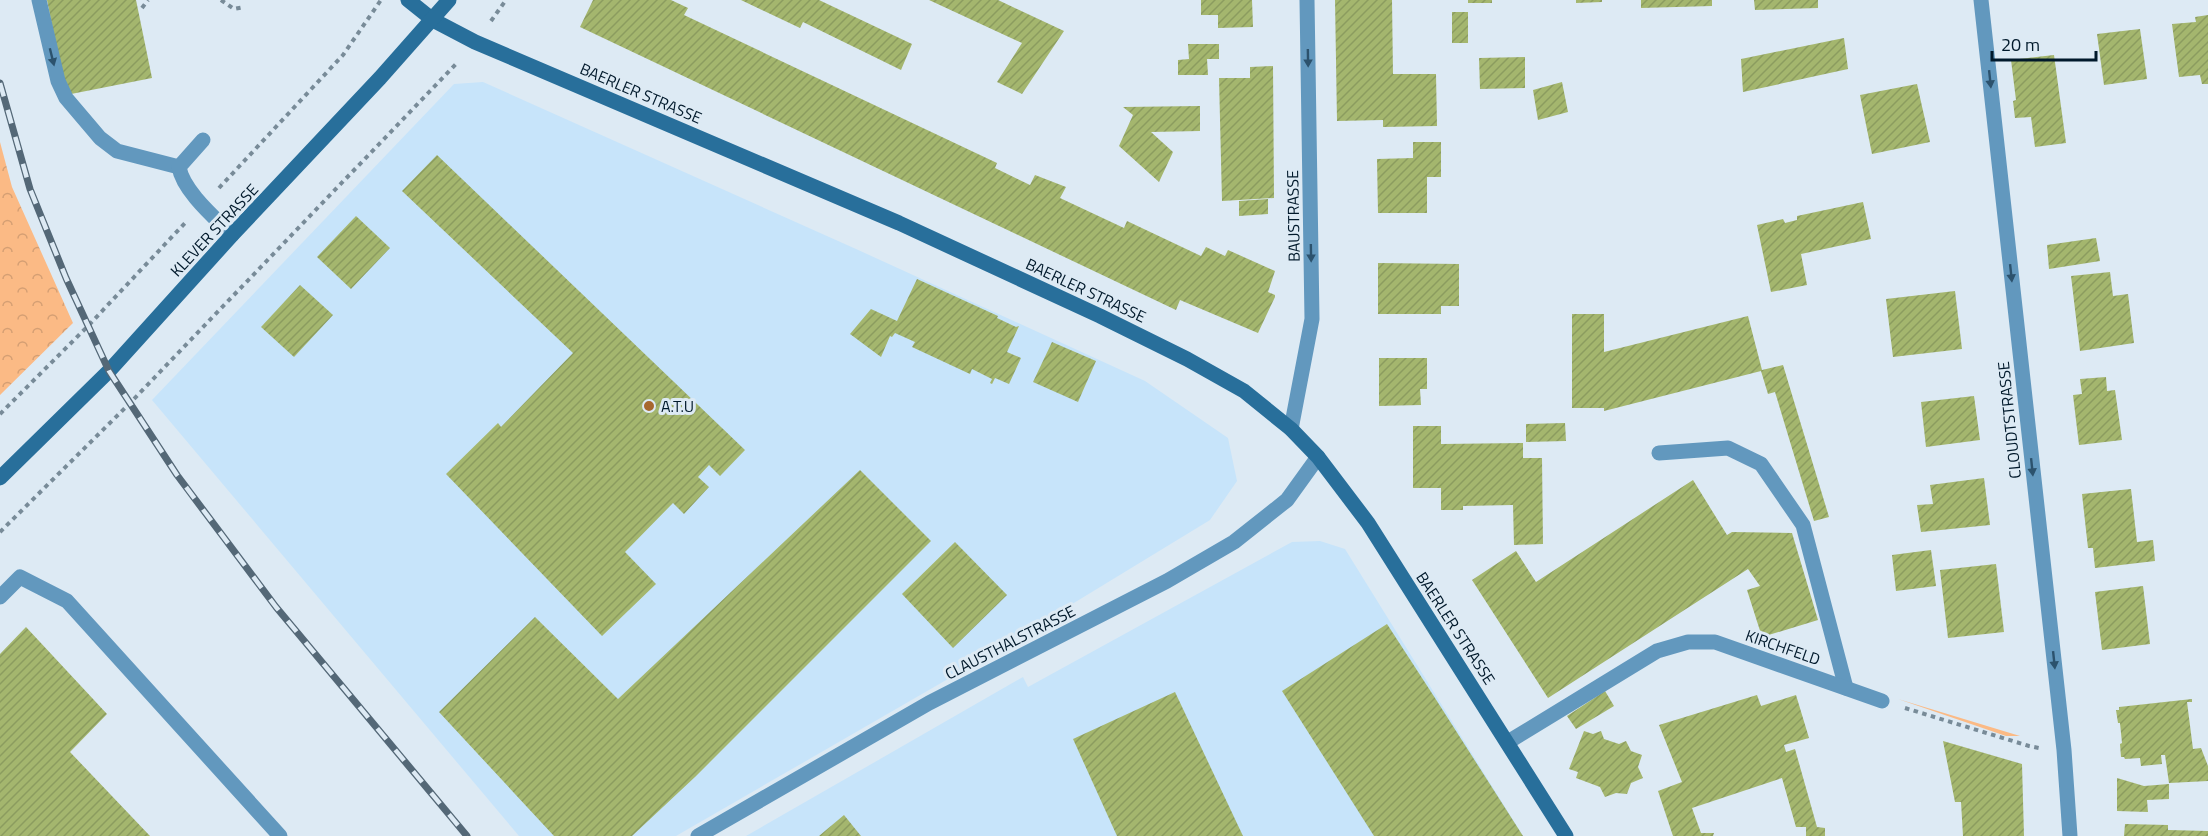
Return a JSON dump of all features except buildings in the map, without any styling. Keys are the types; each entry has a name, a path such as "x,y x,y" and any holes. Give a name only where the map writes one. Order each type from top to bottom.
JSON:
{"main road":[{"name":"BAERLER STRASSE","path":"408,0 433,20 475,42 899,223 1100,316 1187,359 1244,391 1291,429 1318,457 1368,523 1566,836"},
{"name":"KLEVER STRASSE","path":"0,478 109,371 449,0"}],"street":[{"path":"39,0 58,81 66,99 100,138 117,151 179,167"},
{"name":"BAUSTRASSE","path":"1291,429 1312,319 1307,0"},
{"name":"CLOUDTSTRASSE","path":"1981,0 2064,750 2070,836"},
{"path":"179,167 203,140"},
{"path":"179,167 181,177 203,205 232,235"},
{"path":"1659,453 1728,448 1761,464 1803,525 1846,688"},
{"name":"CLAUSTHALSTRASSE","path":"698,836 929,703 1167,581 1234,542 1287,500 1318,457"},
{"path":"0,597 20,577 67,601 280,836"},
{"name":"KIRCHFELD","path":"1508,742 1657,651 1688,642 1715,642 1882,701"}],"path":[{"path":"142,8 148,0"},
{"path":"221,0 234,9 244,7"},
{"path":"0,532 130,403 447,75 506,0"},
{"path":"1882,701 2029,746 2064,750"}],"shaded area":[{"path":"483,82 1145,381 1228,438 1237,481 1210,520 974,664 676,836 519,836 152,400 454,84"},
{"path":"1320,541 1345,549 1523,836 746,836 1023,677 1028,687 1292,542"}],"green space":[{"path":"0,142 12,187 73,323 0,395"},
{"path":"1898,699 2020,736 2006,736"}],"railway":[{"path":"0,83 30,189 66,278 109,371 177,475 276,607 467,836"}],"place":[{"name":"A.T.U","path":"649,406"}]}
